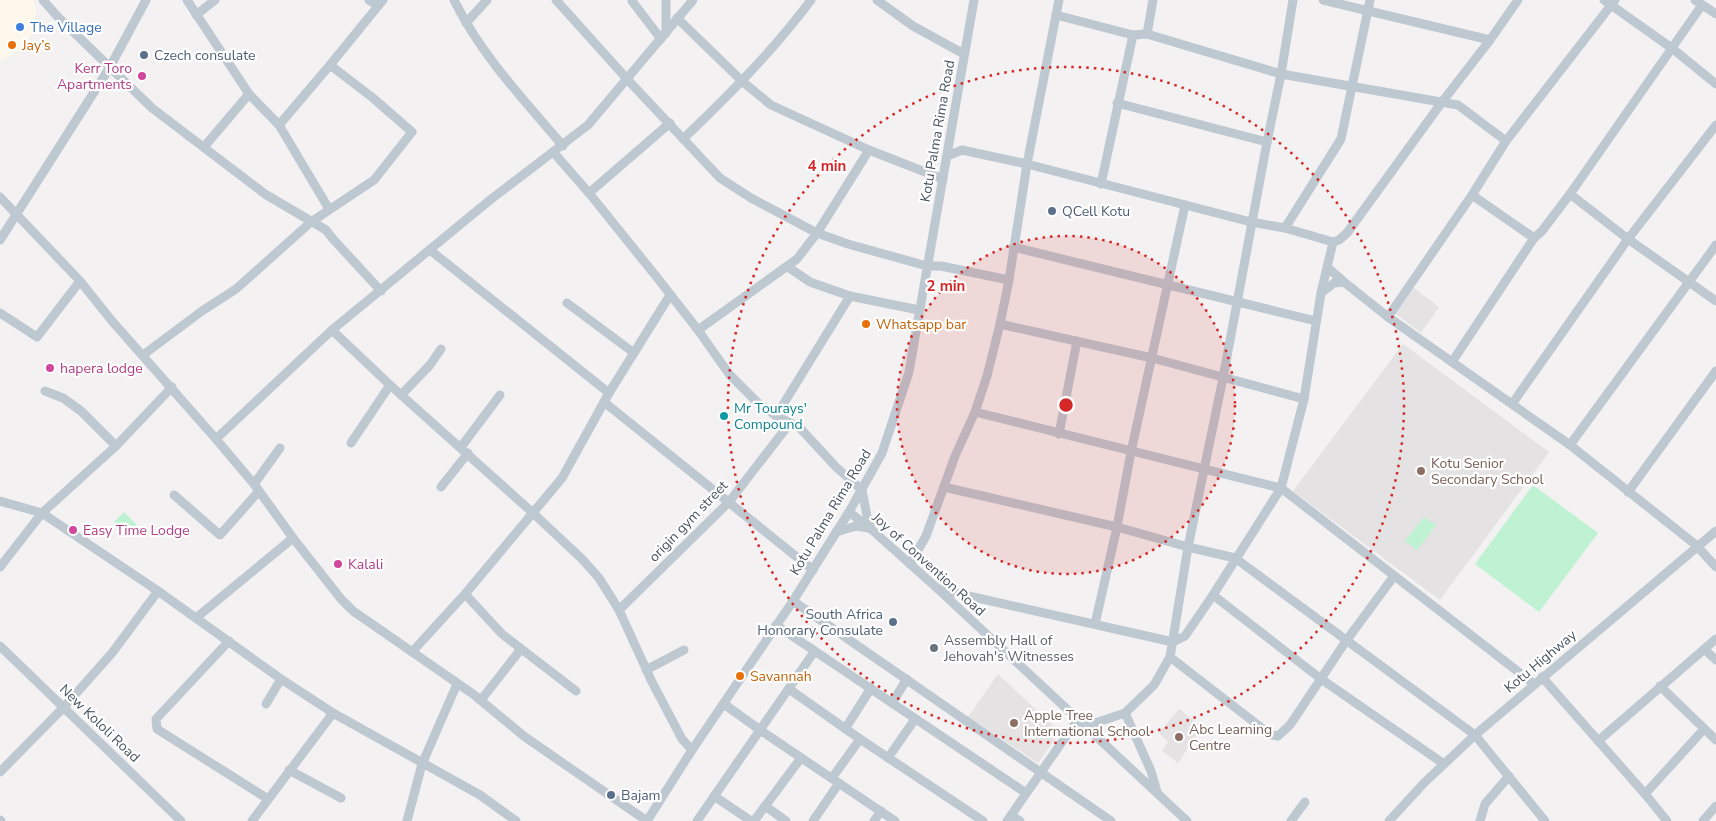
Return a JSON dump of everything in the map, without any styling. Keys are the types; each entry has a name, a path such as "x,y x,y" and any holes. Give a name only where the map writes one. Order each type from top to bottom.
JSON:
{"street":[{"path":"43,0 57,16 152,108 264,194 326,230 381,291"},
{"path":"0,240 110,67 146,0"},
{"path":"187,0 249,94 279,124 329,209"},
{"path":"196,15 215,0"},
{"path":"279,124 380,3 369,0"},
{"path":"454,0 466,24 502,74 563,146"},
{"path":"466,24 487,0"},
{"path":"556,0 720,178 751,198 817,233 848,244 927,266 942,266 1009,280"},
{"path":"664,36 666,0"},
{"path":"216,439 332,330 490,200 588,126 693,0"},
{"path":"683,139 743,82 789,30 811,0"},
{"path":"877,0 912,26 964,54"},
{"name":"Kotu Palma Rima Road","path":"647,821 692,750 813,570 862,490 882,452 909,372 974,0"},
{"path":"910,564 926,536 955,456 975,412 1000,324 1009,280 1027,164 1058,0"},
{"path":"1147,34 1153,0"},
{"path":"1086,726 1125,713 1154,685 1170,657 1188,547 1223,378 1266,142 1282,74 1293,0"},
{"path":"1324,0 1490,40"},
{"path":"1285,228 1341,139 1370,0"},
{"path":"947,156 962,150 1027,164 1251,222 1285,228 1333,242 1339,240 1347,233 1518,0"},
{"path":"632,1 664,36"},
{"path":"1388,317 1506,141 1610,2 1673,48 1716,84"},
{"path":"1452,362 1534,238 1542,231 1570,194 1673,48 1699,3 1716,14"},
{"path":"1056,15 1133,36 1147,34 1282,74 1458,105 1506,141"},
{"path":"678,18 743,82 771,105 869,150 943,179"},
{"path":"1101,184 1133,36"},
{"path":"143,355 202,311 236,289 311,222 374,180 412,132 330,65"},
{"path":"204,147 249,94"},
{"path":"1117,103 1266,142"},
{"path":"589,193 670,123"},
{"path":"1512,404 1628,239 1716,125"},
{"path":"698,330 797,259 817,233 869,150"},
{"path":"554,153 589,193 698,330 729,374 757,402 776,416 799,428 836,467 862,490 866,516 871,529"},
{"path":"1472,194 1534,238"},
{"path":"1570,194 1628,239 1716,301"},
{"path":"0,198 80,281 172,387 257,488 293,538 352,611 481,700 525,737 647,821"},
{"path":"1095,624 1185,205"},
{"path":"938,589 1173,642 1185,636 1281,488 1304,398 1321,293 1333,242"},
{"path":"1570,445 1716,245"},
{"path":"1014,247 1316,320"},
{"path":"430,250 607,397 729,502 813,570"},
{"path":"788,266 810,282 850,296 919,310"},
{"path":"1328,268 1388,317 1570,445 1698,546 1716,567"},
{"path":"0,313 37,337 80,281"},
{"path":"1321,293 1334,283 1344,282"},
{"path":"412,652 465,594 562,478 607,397 670,295"},
{"path":"776,416 850,296"},
{"path":"567,303 634,353"},
{"path":"1000,324 1152,358 1304,398"},
{"path":"332,330 390,385 533,512 599,578 630,631 646,670 682,739 692,750"},
{"path":"1059,434 1077,341"},
{"path":"401,394 430,364 441,349"},
{"path":"1628,492 1716,371"},
{"path":"351,443 390,385"},
{"path":"0,567 42,512 116,446 172,387"},
{"path":"45,390 63,398 81,411 116,446"},
{"path":"441,487 500,395"},
{"path":"975,412 1281,488 1534,684"},
{"name":"origin gym street","path":"619,610 729,502 790,422"},
{"path":"174,495 220,535 257,488 280,448"},
{"path":"944,487 1117,527 1236,558 1475,735 1545,821"},
{"path":"0,501 42,512 158,591 281,679 333,713 480,795 516,821"},
{"name":"Joy of Convention Road","path":"849,512 871,529 938,589 1186,820"},
{"path":"836,532 856,526 871,529"},
{"name":"Kotu Highway","path":"1389,821 1475,735 1716,531"},
{"path":"196,618 293,538"},
{"path":"1170,657 1272,735 1278,736 1290,725 1346,641 1394,576"},
{"path":"0,772 64,707 112,653 158,591"},
{"path":"465,594 502,634 576,691"},
{"path":"1213,595 1321,679 1444,764"},
{"path":"793,601 1111,821"},
{"path":"776,625 1026,793"},
{"path":"1598,741 1716,639"},
{"path":"229,641 156,718 157,729 268,799"},
{"path":"481,700 521,649"},
{"path":"1704,649 1716,660"},
{"path":"646,670 684,650"},
{"name":"New Kololi Road","path":"2,651 64,707 181,821"},
{"path":"697,821 814,652"},
{"path":"1542,677 1667,821"},
{"path":"266,704 281,679"},
{"path":"892,703 907,679"},
{"path":"407,821 422,764 457,684"},
{"path":"1660,686 1716,740"},
{"path":"845,729 871,688"},
{"path":"789,689 845,729 983,821"},
{"path":"724,704 895,821"},
{"path":"252,821 333,713"},
{"path":"1125,713 1148,762 1157,792"},
{"path":"888,758 915,718"},
{"path":"1020,821 1009,818 1078,719"},
{"path":"1645,794 1704,730"},
{"path":"813,821 860,739"},
{"path":"714,796 752,821 801,758"},
{"path":"289,770 341,798"},
{"path":"1480,821 1485,804 1509,776"},
{"path":"1291,821 1305,802"},
{"path":"765,806 786,821"},
{"path":"1703,821 1716,806"},
{"path":"874,821 881,812"}],"shaded area":[{"name":"The Village","path":"0,0 33,0 36,8 34,29 29,39 17,52 0,61"},
{"path":"1414,288 1439,307 1421,333 1396,314"},
{"name":"Kotu Senior Secondary School","path":"1403,344 1549,452 1440,600 1293,491"},
{"name":"Apple Tree International School","path":"998,674 1060,732 1038,763 968,717"},
{"name":"Abc Learning Centre","path":"1179,709 1202,727 1178,763 1162,751 1168,742 1159,733"}],"green space":[{"path":"1533,485 1598,533 1539,612 1475,564"},
{"path":"124,512 137,525 127,536 114,522"},
{"path":"1424,517 1436,525 1417,550 1405,541"}],"place":[{"name":"The Village","path":"20,27"},
{"name":"Jay’s","path":"12,45"},
{"name":"Czech consulate","path":"144,55"},
{"name":"Kerr Toro Apartments","path":"142,76"},
{"name":"QCell Kotu","path":"1052,211"},
{"name":"Whatsapp bar","path":"866,324"},
{"name":"hapera lodge","path":"50,368"},
{"name":"Mr Tourays' Compound","path":"724,416"},
{"name":"Kotu Senior Secondary School","path":"1421,471"},
{"name":"Easy Time Lodge","path":"73,530"},
{"name":"Kalali","path":"338,564"},
{"name":"South Africa Honorary Consulate","path":"893,622"},
{"name":"Assembly Hall of Jehovah's Witnesses","path":"934,648"},
{"name":"Savannah","path":"740,676"},
{"name":"Apple Tree International School","path":"1014,723"},
{"name":"Abc Learning Centre","path":"1179,737"},
{"name":"Bajam","path":"611,795"}]}
